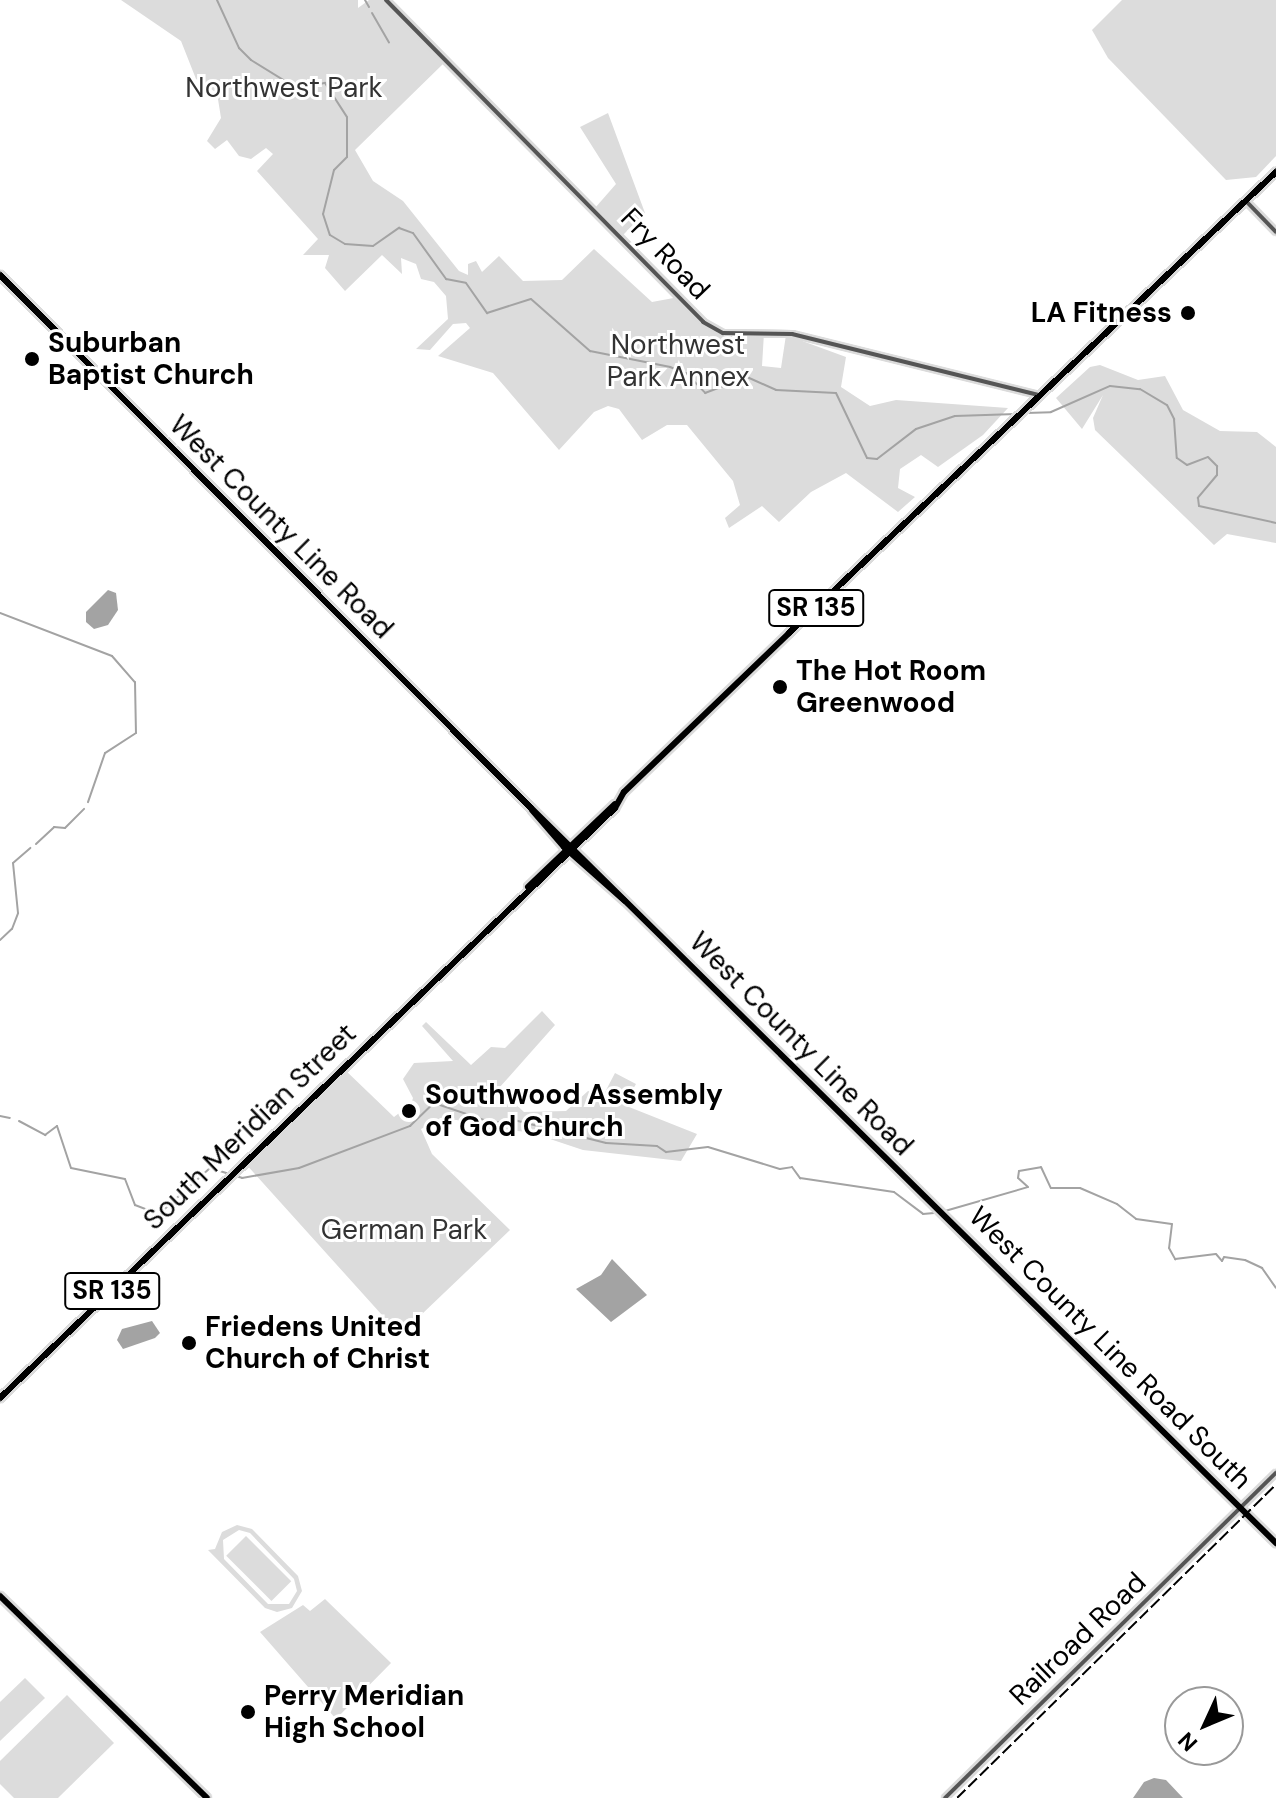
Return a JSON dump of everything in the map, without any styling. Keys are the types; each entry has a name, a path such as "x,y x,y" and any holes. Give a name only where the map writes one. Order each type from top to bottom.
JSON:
{"main road":[{"name":"SR 135","path":"569,847 1276,172"},
{"name":"West County Line Road","path":"0,275 569,847 947,1218"},
{"name":"South Meridian Street","path":"0,1398 569,847"},
{"name":"West County Line Road South","path":"947,1218 1276,1543"},
{"path":"0,1596 207,1798"}],"street":[{"name":"Fry Road","path":"386,0 703,322 723,333 792,334 1041,396"},
{"path":"1246,201 1276,232"},
{"name":"Railroad Road","path":"945,1798 1276,1473"}],"green space":[{"path":"121,0 358,0 358,8 369,0 386,0 444,63 355,150 373,181 403,201 459,271 468,275 468,264 476,261 482,272 499,256 523,281 562,280 594,249 652,302 679,297 703,322 723,333 764,333 762,366 781,368 786,335 846,357 841,387 870,406 896,400 1008,408 983,435 938,467 921,455 900,469 898,488 915,497 898,512 846,473 811,492 779,522 762,506 729,528 725,518 740,505 733,481 687,425 667,425 642,440 619,409 608,406 594,412 559,450 493,373 438,356 470,328 466,323 453,324 430,350 416,349 448,319 446,296 434,282 421,279 416,264 401,258 402,274 382,255 345,291 325,268 329,255 303,255 318,239 257,171 273,154 266,148 251,159 239,156 227,140 215,149 207,141 221,118 217,93 196,79 181,41"},
{"path":"1122,0 1276,0 1276,156 1256,177 1226,180 1108,58 1092,30"},
{"path":"608,113 645,213 622,236 595,208 616,184 580,127"},
{"path":"1100,365 1138,380 1165,376 1183,410 1220,431 1257,432 1276,447 1276,543 1227,534 1214,545 1095,430 1093,418 1103,395 1082,429 1056,398 1090,367"},
{"name":"German Park","path":"542,1011 555,1025 499,1088 524,1112 566,1111 588,1091 603,1096 615,1073 636,1084 624,1105 697,1134 681,1161 583,1150 529,1132 480,1128 457,1120 440,1119 421,1129 432,1154 510,1230 400,1335 245,1163 343,1068 394,1117 411,1104 413,1098 403,1079 414,1063 453,1061 422,1026 426,1022 471,1065 491,1047 505,1048"},
{"path":"237,1525 252,1529 298,1576 302,1591 292,1608 277,1612 265,1608 208,1550 215,1549 222,1532","holes":["239,1530 250,1533 294,1579 297,1591 289,1604 268,1604 224,1559 223,1540"]},
{"path":"246,1536 291,1581 271,1601 226,1556"},
{"path":"325,1599 391,1663 336,1719 260,1632 303,1605 310,1611"},
{"path":"25,1678 45,1698 0,1741 0,1702"},
{"path":"67,1695 114,1743 58,1798 14,1798 0,1784 0,1761"}],"shaded area":[{"path":"108,590 116,593 118,610 108,625 94,629 86,622 86,612"},
{"path":"612,1259 647,1295 611,1322 576,1289 601,1275"},
{"path":"152,1321 160,1333 155,1338 123,1349 117,1340 122,1329"},
{"path":"1154,1778 1166,1780 1183,1798 1133,1798 1144,1782"}],"waterway":[{"path":"217,0 239,48 251,60 298,89 325,83 347,117 347,157 334,170 323,214 330,235 345,244 373,246 399,228 413,233 446,279 466,283 487,313 531,299 590,351 670,367 686,373 705,393 747,377 776,390 836,393 867,458 877,459 916,429 955,416 1016,414"},
{"path":"365,0 369,7"},
{"path":"372,13 389,43"},
{"path":"1026,413 1051,412 1110,386 1140,389 1167,405 1174,419 1177,458 1187,465 1208,457 1217,466 1217,475 1198,498 1199,506 1276,523"},
{"path":"0,613 112,656 135,682 136,733 105,753 88,802"},
{"path":"36,844 54,827 65,828 84,809"},
{"path":"0,940 12,929 18,913 13,863 30,848"},
{"path":"19,1121 45,1135 57,1126 71,1168 125,1179 135,1205 159,1214 210,1168 242,1178 299,1168 410,1126 434,1103 493,1123 505,1121"},
{"path":"0,1116 10,1118"},
{"path":"514,1120 606,1143 657,1146 666,1152 708,1147 780,1169 792,1167 800,1178 894,1192 923,1214 934,1213"},
{"path":"945,1211 1028,1187 1018,1178 1019,1171 1041,1167 1051,1188 1080,1188 1117,1204 1136,1219 1172,1224 1169,1248 1175,1259 1216,1254 1222,1261 1224,1257 1245,1260 1262,1268 1276,1288"}],"railway":[{"path":"957,1798 1276,1484"}],"place":[{"name":"LA Fitness","path":"1188,313"},
{"name":"Suburban Baptist Church","path":"32,359"},
{"name":"The Hot Room Greenwood","path":"780,687"},
{"name":"Southwood Assembly of God Church","path":"409,1111"},
{"name":"Friedens United Church of Christ","path":"189,1343"},
{"name":"Perry Meridian High School","path":"248,1712"}],"park label":[{"name":"Northwest Park","path":"284,88"},
{"name":"Northwest Park Annex","path":"678,361"}]}
